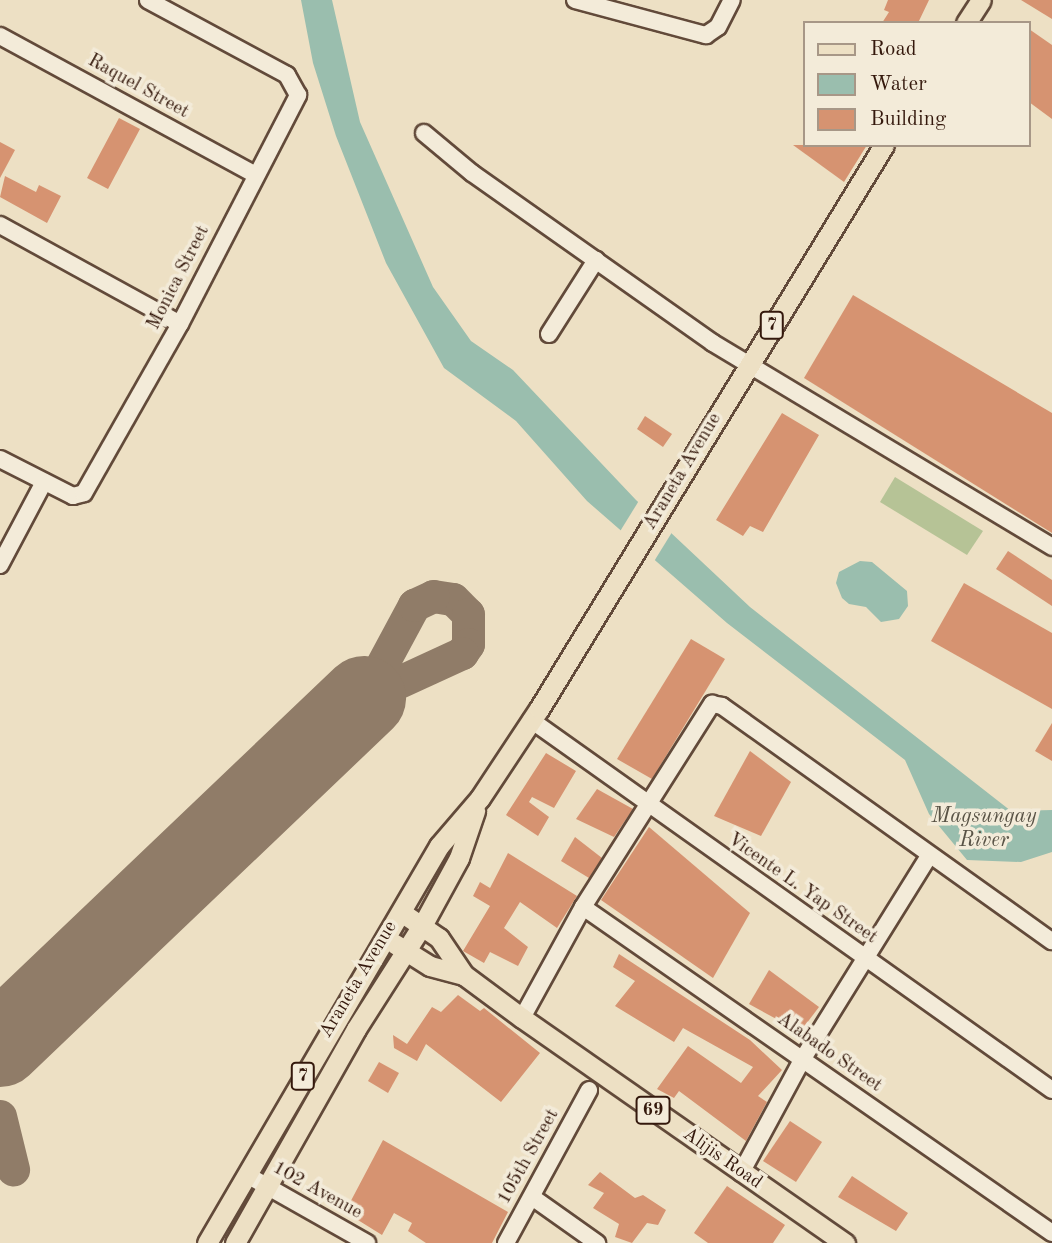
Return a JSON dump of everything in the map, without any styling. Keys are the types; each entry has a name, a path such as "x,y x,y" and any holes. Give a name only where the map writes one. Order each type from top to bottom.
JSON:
{"main road":[{"path":"967,21 981,0"},
{"name":"Araneta Avenue","path":"207,1243 439,846 480,798 531,720 883,147"},
{"name":"Araneta Avenue","path":"235,1243 423,924 459,858 480,798"},
{"name":"Alijis Road","path":"401,912 423,924 447,947 464,975"},
{"name":"Alijis Road","path":"384,938 430,966 464,975 741,1173 845,1243"}],"street":[{"name":"Monica Street","path":"44,482 80,496 180,324 298,95 287,75 148,0"},
{"path":"575,0 706,35 718,27 732,0"},
{"name":"Raquel Street","path":"0,36 256,175"},
{"path":"424,133 472,173 748,365 1052,547"},
{"path":"0,225 180,324"},
{"path":"549,334 596,260"},
{"path":"0,459 44,482 0,565"},
{"path":"522,1018 583,907 646,804 708,707 716,704 1052,941"},
{"name":"Vicente L. Yap Street","path":"531,720 866,961 1052,1090"},
{"path":"741,1173 802,1060 929,856"},
{"name":"Alabado Street","path":"583,907 1045,1235"},
{"name":"105th Street","path":"506,1243 589,1090"},
{"name":"102 Avenue","path":"247,1175 368,1243"},
{"path":"532,1196 597,1243"}],"shaded area":[{"path":"895,477 983,531 967,555 880,502"}],"water":[{"name":"Magsungay River","path":"301,0 332,0 360,122 433,287 471,341 513,370 636,500 750,607 1011,811 1052,810 1052,852 1021,862 967,860 929,814 905,760 727,623 587,501 516,421 444,368 386,263 336,136 313,63"},
{"path":"860,561 872,562 907,591 908,606 899,619 881,622 866,607 849,604 842,598 836,583 839,572"}],"pier":[{"path":"640,499 674,529 653,563 619,533"}],"building":[{"path":"888,0 929,0 919,21 883,21 889,12 884,10"},
{"path":"1021,0 1052,0 1052,19"},
{"path":"1031,30 1052,45 1052,119 1031,103"},
{"path":"119,118 140,129 108,189 87,178"},
{"path":"0,142 15,150 0,178"},
{"path":"793,145 866,147 844,182"},
{"path":"5,176 36,192 39,185 61,196 47,223 0,197"},
{"path":"853,295 1052,413 1052,533 804,378"},
{"path":"782,413 819,435 763,532 750,526 743,536 716,520"},
{"path":"645,416 672,434 663,447 637,429"},
{"path":"1008,551 1052,580 1052,606 996,569"},
{"path":"964,583 1052,633 1052,709 931,641"},
{"path":"691,639 725,659 652,779 617,759"},
{"path":"1052,723 1052,761 1035,751"},
{"path":"750,751 791,782 761,836 714,816"},
{"path":"546,753 576,771 554,808 532,797 529,802 549,817 538,836 506,815"},
{"path":"597,789 633,809 614,837 576,819"},
{"path":"649,827 750,913 713,978 601,900"},
{"path":"575,837 602,858 589,878 561,861"},
{"path":"508,853 577,896 557,928 520,902 504,928 528,947 518,966 490,952 484,963 463,951 490,906 473,896 480,882 490,888"},
{"path":"619,954 750,1040 782,1070 758,1096 767,1102 746,1141 679,1091 674,1098 657,1089 688,1046 741,1083 753,1067 683,1028 674,1042 615,1006 635,981 613,967"},
{"path":"769,970 819,1007 800,1032 749,1004"},
{"path":"458,995 480,1011 484,1008 540,1053 501,1102 426,1044 417,1061 394,1048 393,1035 407,1044 432,1007 441,1012"},
{"path":"379,1062 399,1073 388,1093 368,1081"},
{"path":"790,1121 822,1142 796,1182 763,1161"},
{"path":"383,1140 508,1212 492,1243 426,1243 408,1231 412,1223 394,1213 382,1235 345,1212"},
{"path":"600,1172 635,1198 643,1195 666,1210 658,1225 647,1223 632,1243 615,1237 619,1224 593,1208 604,1193 588,1185"},
{"path":"852,1176 908,1213 896,1231 838,1197"},
{"path":"727,1186 785,1225 773,1243 708,1243 694,1233"}],"taxiway":[{"path":"433,596 453,599 468,614 468,644 462,653 364,698 414,605 433,596"},
{"path":"0,1116 13,1169"}],"runway":[{"path":"0,1045 364,698"}]}
